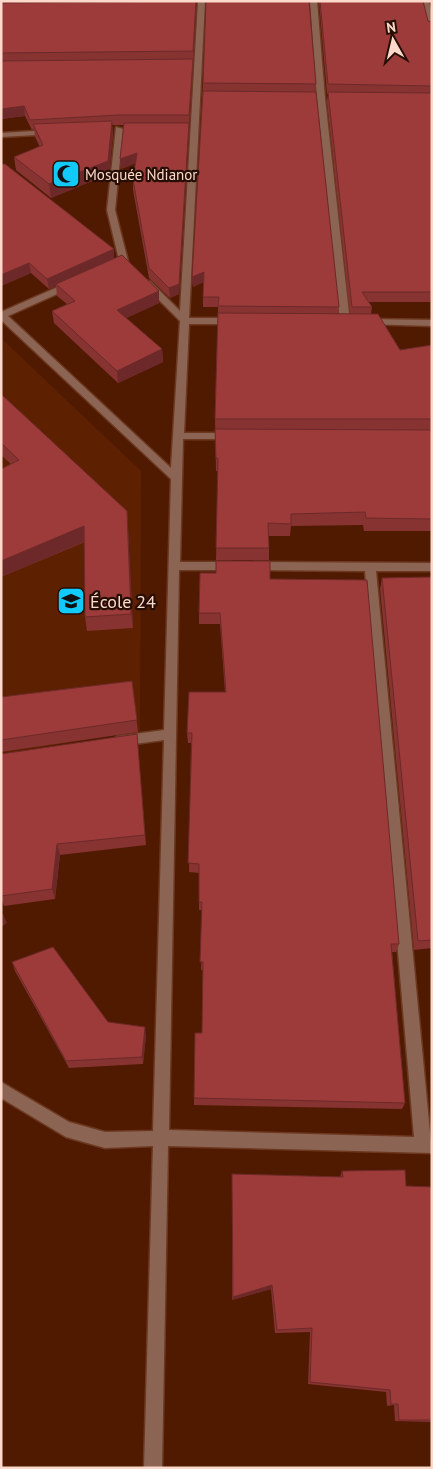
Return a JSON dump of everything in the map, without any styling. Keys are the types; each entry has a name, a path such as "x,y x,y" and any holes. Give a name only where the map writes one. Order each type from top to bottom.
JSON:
{"street":[{"path":"313,1 340,322 432,323"},
{"path":"425,1 432,30"},
{"path":"153,1468 176,478 185,321 191,129 203,97 195,64 199,5"},
{"path":"311,98 330,98"},
{"path":"119,129 111,210 130,268"},
{"path":"109,130 129,129"},
{"path":"1,135 60,132"},
{"path":"108,248 185,321 245,321"},
{"path":"106,269 130,268"},
{"path":"80,280 1,316 176,478"},
{"path":"178,436 247,436"},
{"path":"174,566 432,567"},
{"path":"1,1090 66,1128 105,1140 161,1138 428,1145 370,566"},
{"path":"104,744 170,734"}],"shaded area":[{"name":"École 24","path":"1,338 141,471 140,731 1,754"}],"building":[{"path":"196,1 193,51 1,53 1,3"},
{"path":"206,1 309,1 316,84 203,83"},
{"path":"320,1 423,1 428,21 432,22 432,86 328,84"},
{"path":"193,59 189,115 118,115 30,120 24,106 1,109 1,61"},
{"path":"203,91 316,92 339,307 218,306 219,297 203,297 204,272 192,277"},
{"path":"328,92 432,93 432,292 362,292 372,307 352,307"},
{"name":"Mosquée Ndianor","path":"112,121 108,161 49,184 14,157 43,145 33,124"},
{"path":"124,123 189,123 179,284 169,288 149,268 133,180 137,153 120,159"},
{"path":"1,164 5,164 114,249 47,279 29,263 1,275"},
{"path":"122,255 159,291 117,310 162,349 117,371 52,311 75,301 56,284"},
{"path":"218,313 378,314 400,350 432,345 432,419 215,419"},
{"path":"1,394 127,511 131,614 85,617 84,526 1,561 1,469 19,460 1,443"},
{"path":"215,429 432,430 432,519 366,518 365,512 291,514 291,524 268,523 269,548 216,548 218,458 216,459"},
{"path":"216,561 270,561 270,579 367,580 399,944 391,944 405,1103 194,1098 195,1033 202,1033 203,962 200,962 202,902 199,902 199,864 188,863 192,733 187,733 189,692 226,692 220,613 199,613 200,573 216,573"},
{"path":"432,577 432,940 418,941 382,578"},
{"path":"132,681 137,720 1,740 1,697"},
{"path":"137,734 145,835 57,844 52,889 1,896 1,754"},
{"path":"53,947 108,1022 145,1027 142,1057 66,1061 12,962"},
{"path":"405,1170 406,1186 432,1187 432,1420 399,1420 398,1404 391,1404 390,1390 310,1382 312,1328 277,1330 272,1285 233,1297 232,1174 343,1177 342,1171"}],"place":[{"name":"Mosquée Ndianor","path":"66,174"},
{"name":"École 24","path":"71,601"}]}
